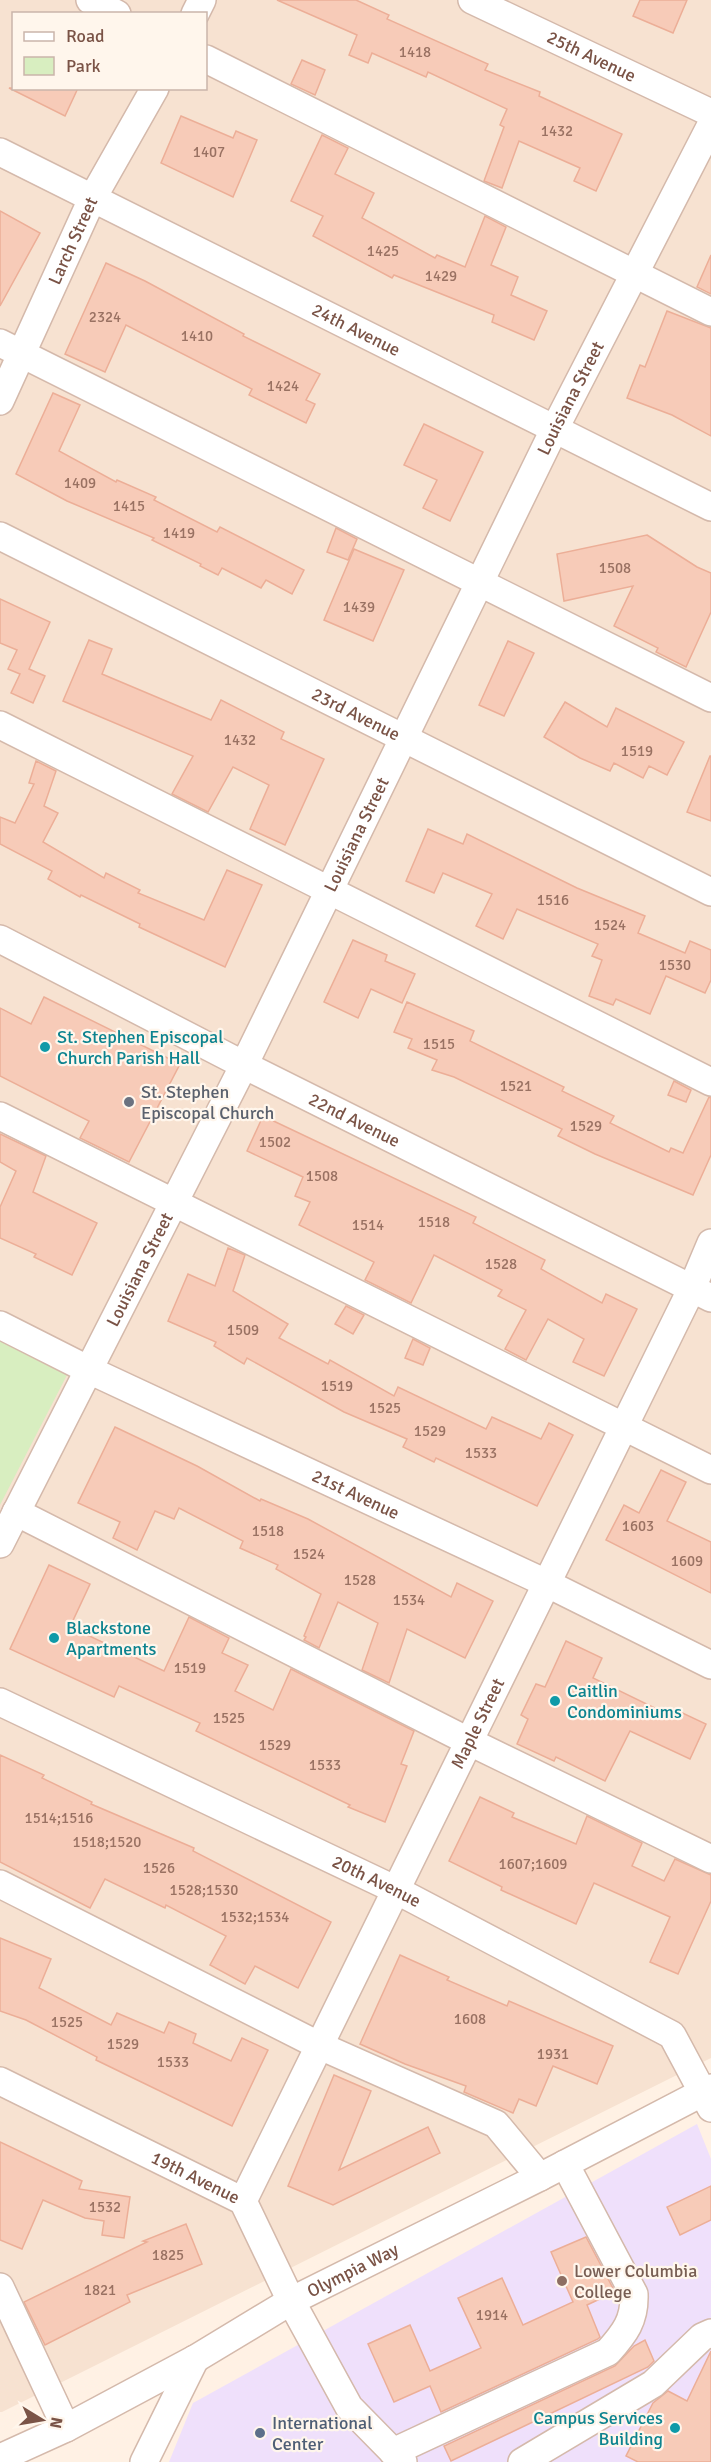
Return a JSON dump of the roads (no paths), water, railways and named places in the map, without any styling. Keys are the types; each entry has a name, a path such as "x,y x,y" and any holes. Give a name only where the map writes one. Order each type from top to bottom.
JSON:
{"street":[{"path":"90,0 113,12"},
{"name":"25th Avenue","path":"472,0 711,113"},
{"path":"207,60 711,312"},
{"name":"Larch Street","path":"0,401 11,348 154,90"},
{"name":"Louisiana Street","path":"0,1544 244,1065 554,430 711,125"},
{"name":"24th Avenue","path":"0,152 711,507"},
{"path":"11,348 711,698"},
{"name":"23rd Avenue","path":"0,536 711,892"},
{"path":"0,725 328,892 711,1082"},
{"name":"22nd Avenue","path":"0,939 244,1065 701,1293"},
{"path":"0,1116 711,1470"},
{"name":"Maple Street","path":"243,2200 623,1427 701,1293 711,1243"},
{"name":"21st Avenue","path":"0,1325 88,1370 546,1583 711,1665"},
{"path":"16,1512 468,1741 711,1859"},
{"name":"20th Avenue","path":"0,1702 394,1889 672,2035 708,2096"},
{"path":"0,1884 318,2045 496,2124 540,2177"},
{"name":"19th Avenue","path":"0,2081 243,2200 291,2301 349,2407 398,2457"},
{"name":"Olympia Way","path":"0,2458 66,2428 195,2360 291,2301 565,2164 708,2096"},
{"path":"398,2457 608,2352 627,2330 634,2310 634,2294 565,2164"},
{"path":"0,2287 66,2428"},
{"path":"522,2462 653,2384 702,2337 711,2333"},
{"path":"144,2462 195,2360"}],"place":[{"name":"St. Stephen Episcopal Church Parish Hall","path":"45,1047"},
{"name":"St. Stephen Episcopal Church","path":"129,1102"},
{"name":"Blackstone Apartments","path":"54,1638"},
{"name":"Caitlin Condominiums","path":"555,1701"},
{"name":"Lower Columbia College","path":"562,2281"},
{"name":"Campus Services Building","path":"675,2428"},
{"name":"International Center","path":"260,2433"}]}
